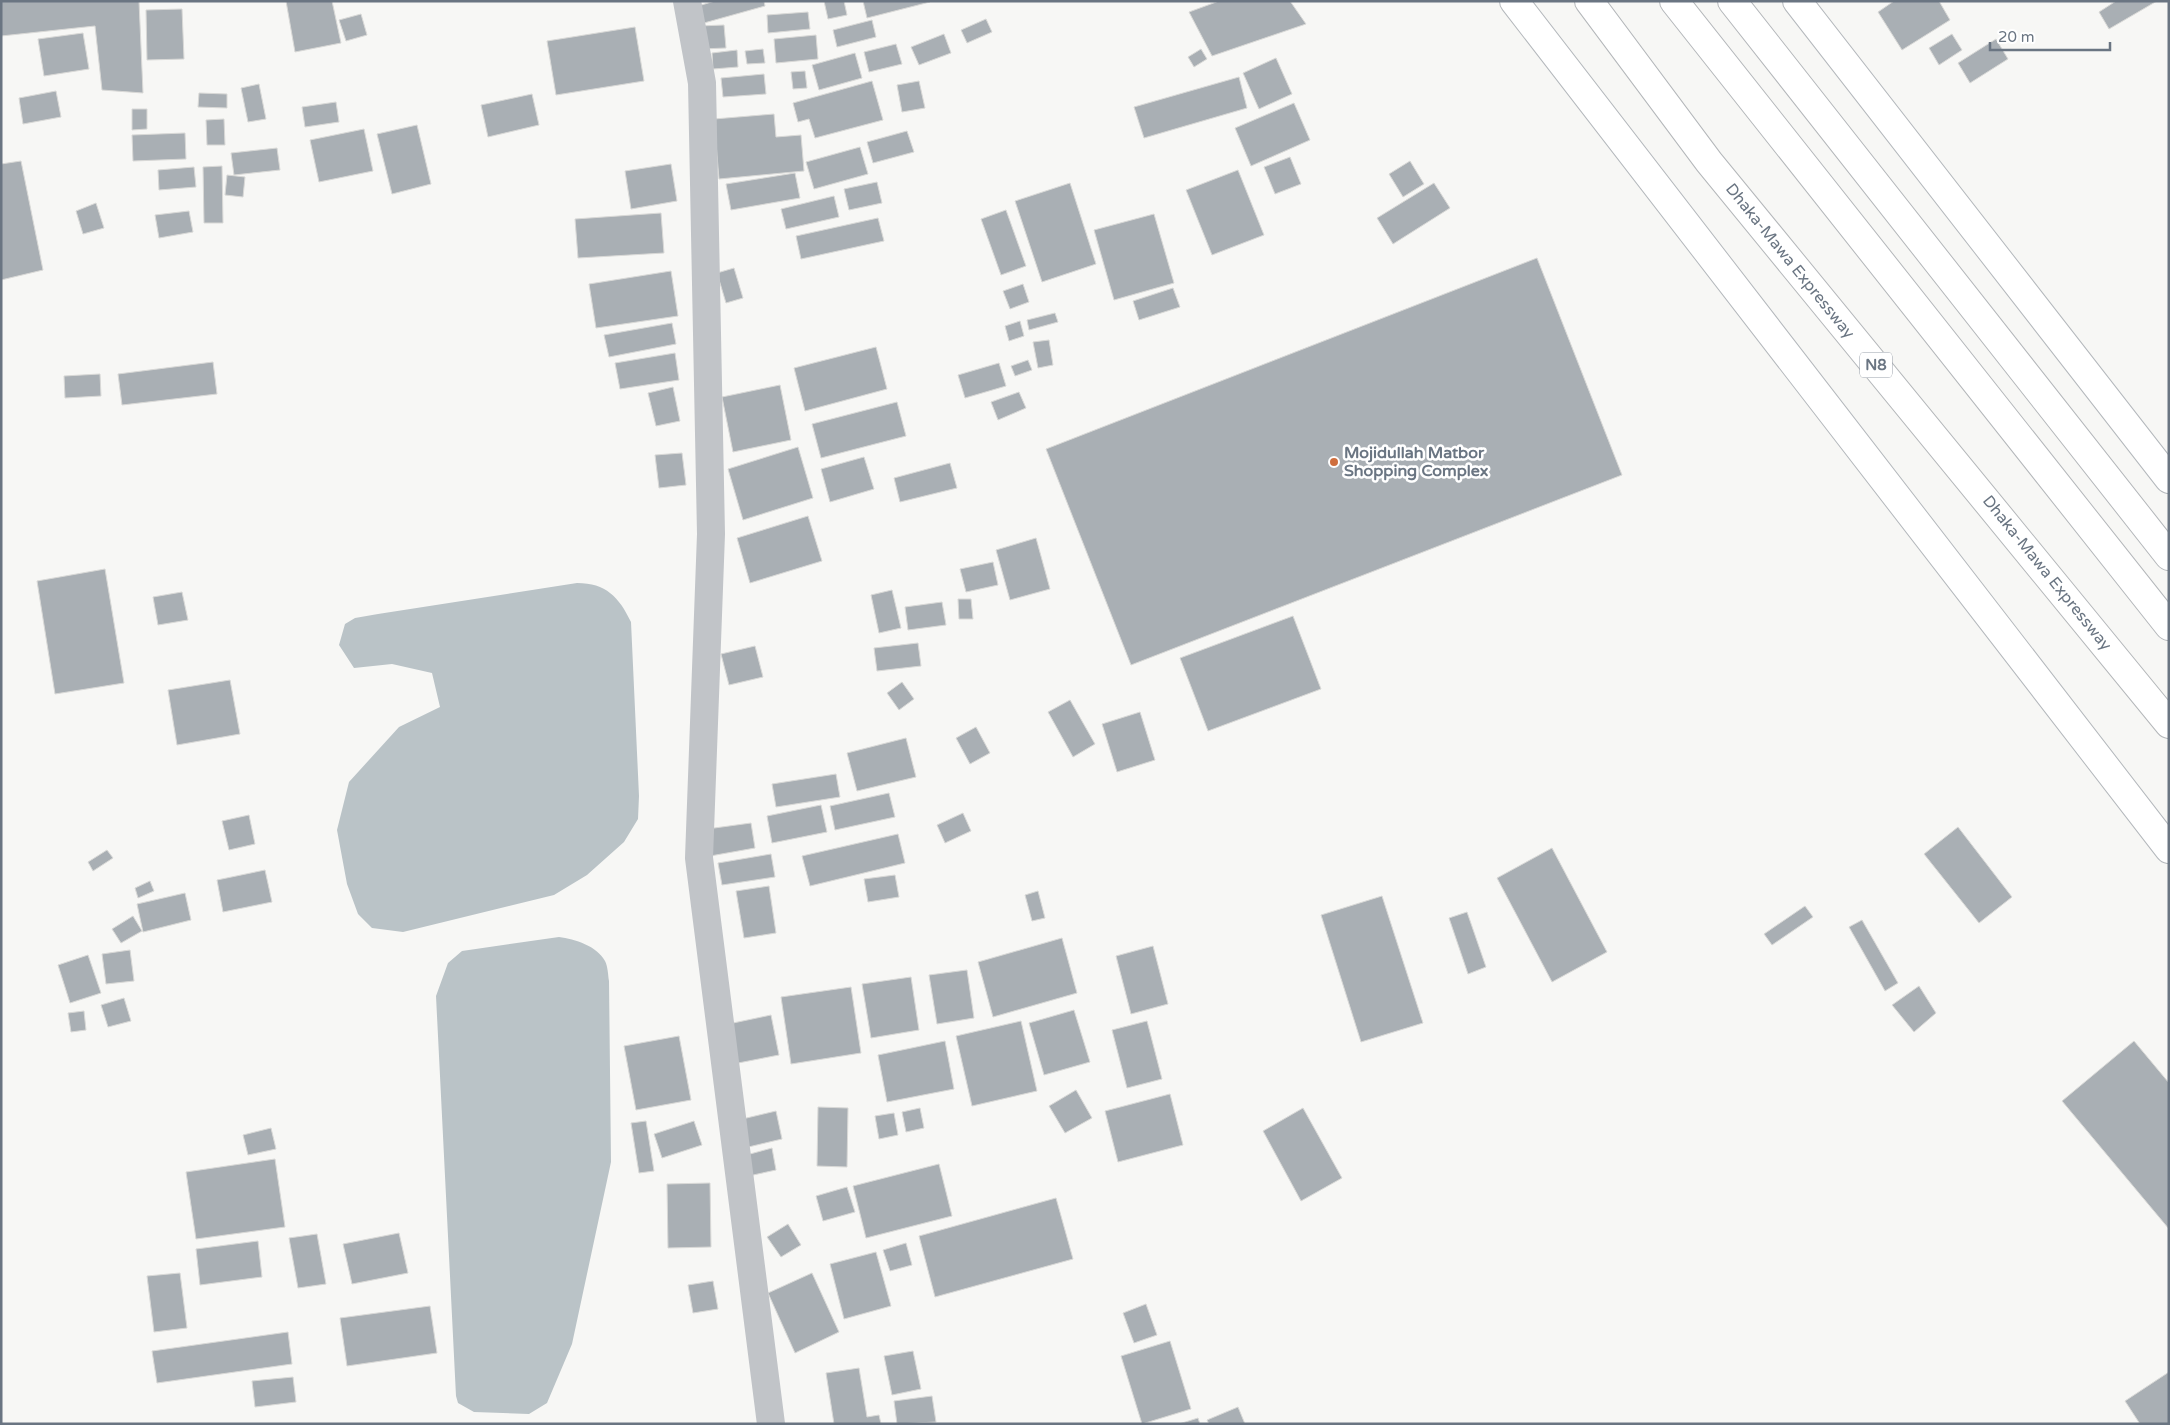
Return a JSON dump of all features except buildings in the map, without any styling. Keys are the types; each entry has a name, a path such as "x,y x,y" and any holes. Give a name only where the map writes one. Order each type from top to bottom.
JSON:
{"main road":[{"path":"1514,1 2169,849"},
{"name":"Dhaka-Mawa Expressway","path":"1589,1 1709,162 2169,724"},
{"path":"1674,1 2169,626"},
{"path":"1732,1 2169,556"},
{"path":"1797,1 2169,478"}],"street":[{"path":"687,1 702,83 711,525 699,858 771,1424"}],"shaded area":[{"path":"577,583 596,586 610,593 622,605 631,622 639,796 638,819 624,842 587,875 554,895 403,932 372,928 358,914 347,884 337,830 349,782 399,727 440,707 432,673 392,664 354,668 339,645 345,624 355,618"},
{"path":"559,937 572,939 591,947 597,951 607,966 609,981 611,1162 572,1344 547,1403 529,1414 474,1412 458,1403 456,1396 436,996 448,963 462,951"}],"place":[{"name":"Mojidullah Matbor Shopping Complex","path":"1334,462"}]}
